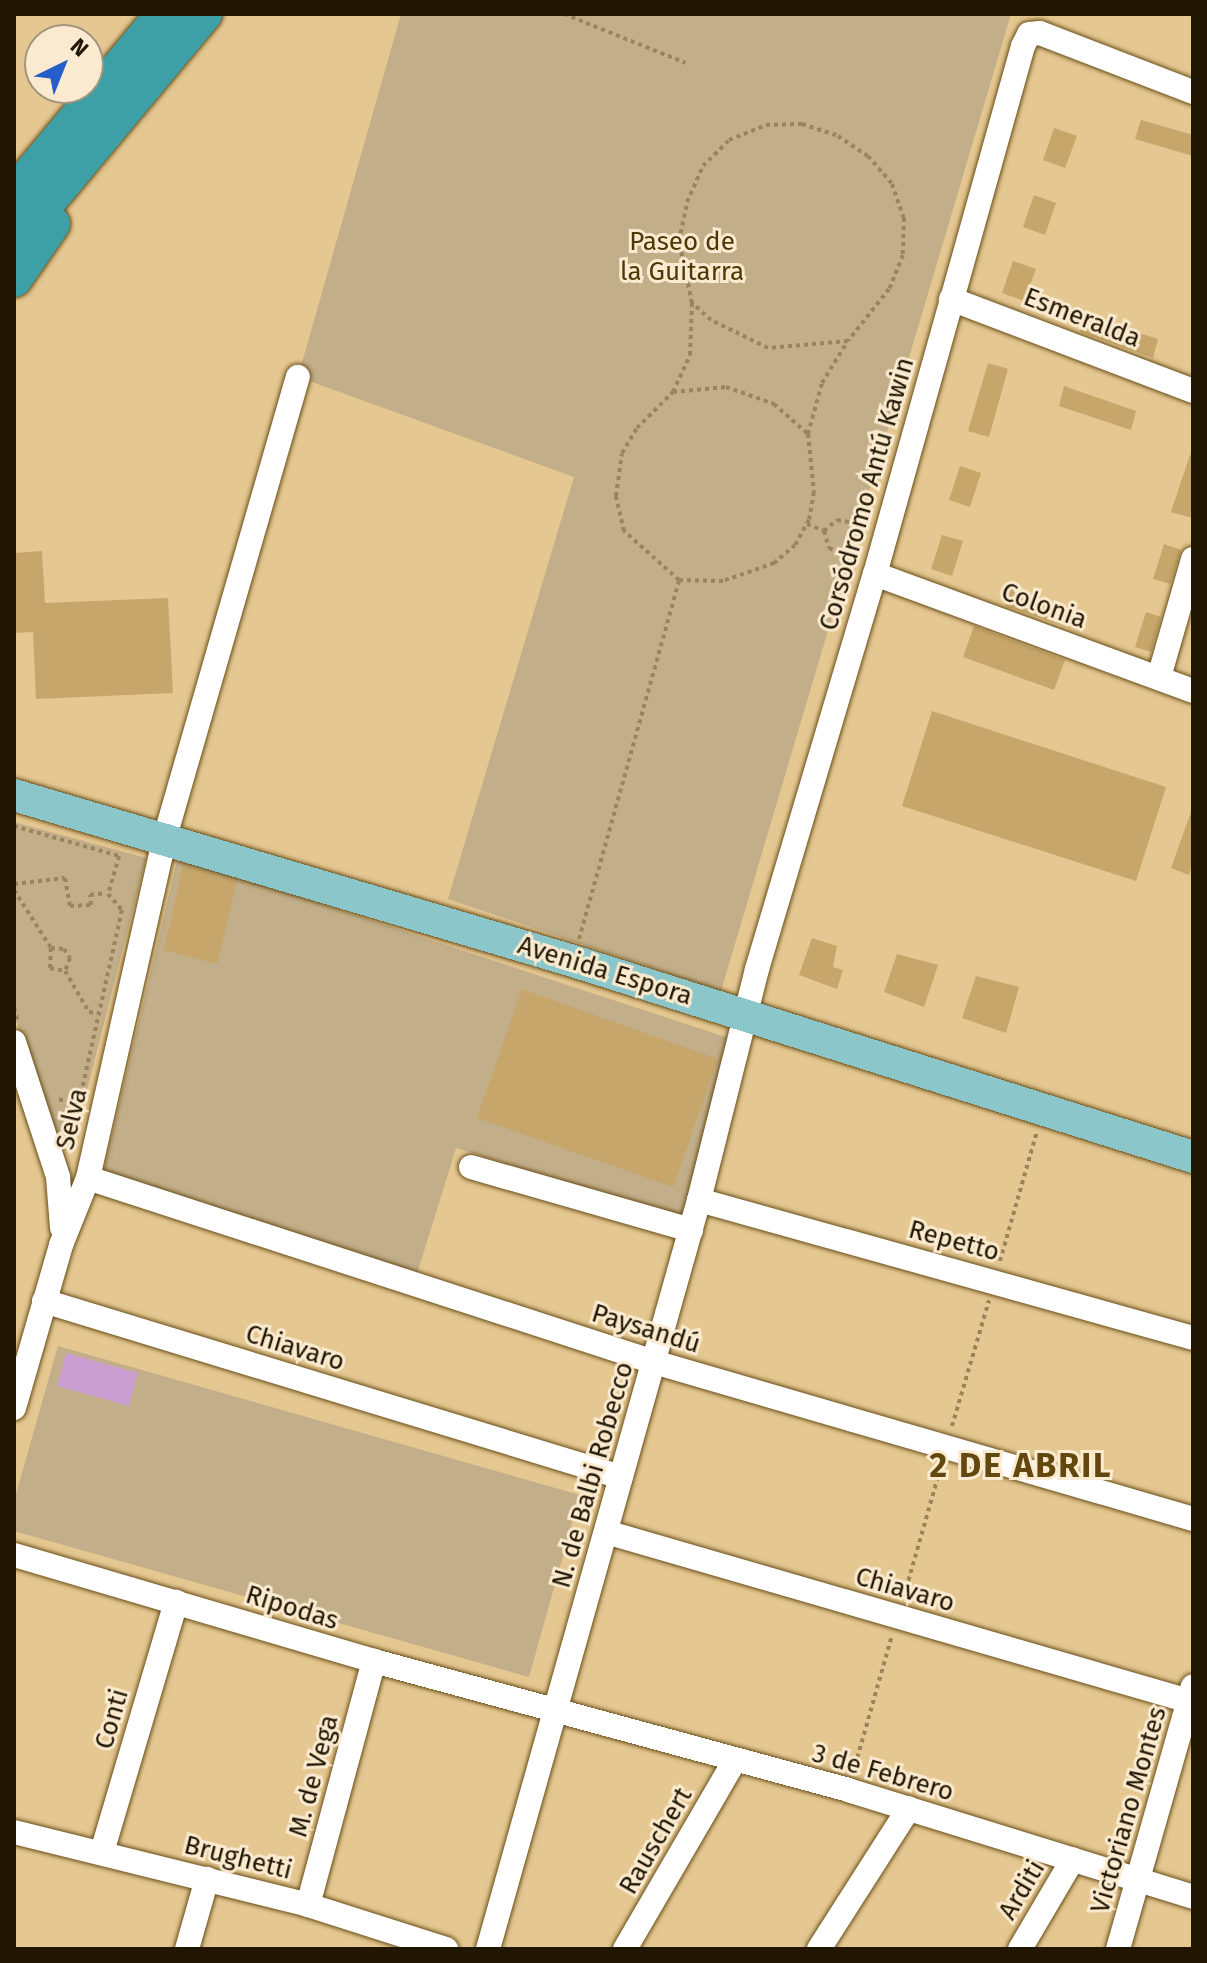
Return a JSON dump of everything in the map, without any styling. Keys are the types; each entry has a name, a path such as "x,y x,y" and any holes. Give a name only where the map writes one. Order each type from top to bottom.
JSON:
{"highway":[{"path":"14,194 164,14"},
{"path":"14,242 204,14"},
{"path":"14,279 172,53"}],"main road":[{"name":"Avenida Espora","path":"14,795 165,837 573,961 1193,1157"}],"street":[{"name":"Corsódromo Antú Kawin","path":"757,969 875,574 1029,34 1040,33 1193,92"},
{"name":"Esmeralda","path":"951,299 1193,391"},
{"name":"Selva","path":"14,1408 61,1245 88,1178 165,837 298,377"},
{"path":"1159,677 1193,559"},
{"name":"Colonia","path":"875,574 1193,691"},
{"name":"N. de Balbi Robecco","path":"488,1949 691,1230 757,969"},
{"path":"16,1032 58,1177 64,1207 61,1245"},
{"path":"471,1167 691,1230"},
{"name":"Paysandú","path":"88,1178 654,1362 1193,1519"},
{"name":"Repetto","path":"699,1200 1193,1338"},
{"name":"Chiavaro","path":"44,1301 621,1477"},
{"name":"Chiavaro","path":"606,1532 1191,1693"},
{"name":"Ripodas","path":"14,1555 374,1661 556,1707"},
{"name":"Conti","path":"102,1852 176,1602"},
{"name":"M. de Vega","path":"308,1905 374,1661"},
{"name":"Victoriano Montes","path":"1118,1949 1191,1693"},
{"name":"3 de Febrero","path":"556,1707 909,1808 1193,1897"},
{"name":"Rauschert","path":"625,1949 735,1760"},
{"path":"819,1949 909,1808"},
{"name":"Brughetti","path":"14,1832 308,1905 446,1949"},
{"name":"Arditi","path":"1020,1949 1073,1859"},
{"path":"187,1949 207,1879"}],"path":[{"path":"564,14 686,63"},
{"path":"802,124 838,136 868,156 892,184 904,218 903,255 889,289 848,341 822,383 808,434 814,492 807,524 795,545 774,563 723,581 679,580 624,531 616,496 622,453 637,428 673,392 690,355 692,303 679,241 687,202 703,166 729,140 766,125 802,124"},
{"path":"692,303 711,320 768,348 848,341"},
{"path":"673,392 726,387 748,392 785,412 808,434"},
{"path":"824,531 837,520 860,524"},
{"path":"807,524 824,531"},
{"path":"824,531 829,548 850,558"},
{"path":"573,961 679,580"},
{"path":"14,826 119,856 108,894 122,910 79,1102 43,1097"},
{"path":"99,1013 89,1012 65,971 50,968 51,948 14,887 65,878 70,906 91,905 90,895 106,893"},
{"path":"51,948 64,949 70,958 65,971"},
{"path":"14,1008 16,1032"}],"green space":[{"name":"Paseo de la Guitarra","path":"401,14 1011,14 721,991 448,899 574,477 298,377"},
{"path":"14,822 146,858 72,1149 59,1151 14,1014"},
{"path":"178,857 741,1042 687,1219 456,1148 417,1274 102,1177"},
{"path":"58,1346 580,1495 529,1677 14,1531 14,1501"}],"shaded area":[{"path":"66,1353 138,1373 129,1406 57,1386"}],"building":[{"path":"1141,120 1193,135 1193,156 1135,139"},
{"path":"1054,128 1077,136 1065,168 1043,160"},
{"path":"1034,195 1056,203 1045,235 1023,227"},
{"path":"1013,261 1036,269 1024,301 1002,293"},
{"path":"1085,316 1158,339 1153,358 1080,332"},
{"path":"988,363 1008,369 989,437 968,431"},
{"path":"1064,386 1136,411 1131,430 1059,406"},
{"path":"1190,455 1193,455 1193,518 1171,512"},
{"path":"960,466 981,473 970,507 949,500"},
{"path":"942,535 963,541 952,576 931,569"},
{"path":"1164,544 1181,550 1170,584 1153,579"},
{"path":"42,551 45,603 168,598 173,693 36,699 33,632 14,633 14,553"},
{"path":"1010,588 1082,611 1077,630 1005,606"},
{"path":"1146,612 1161,617 1151,652 1135,647"},
{"path":"974,626 1065,660 1054,690 963,657"},
{"path":"932,711 1166,787 1136,881 902,806"},
{"path":"1191,812 1193,862 1189,875 1171,868"},
{"path":"183,865 237,881 217,964 164,950"},
{"path":"812,938 837,946 833,967 843,970 837,989 799,975"},
{"path":"897,954 938,965 924,1007 884,992"},
{"path":"976,976 1019,987 1006,1033 962,1018"},
{"path":"522,989 718,1059 673,1187 477,1118"}],"district":[{"name":"2 DE ABRIL","path":"1021,1466"}]}
